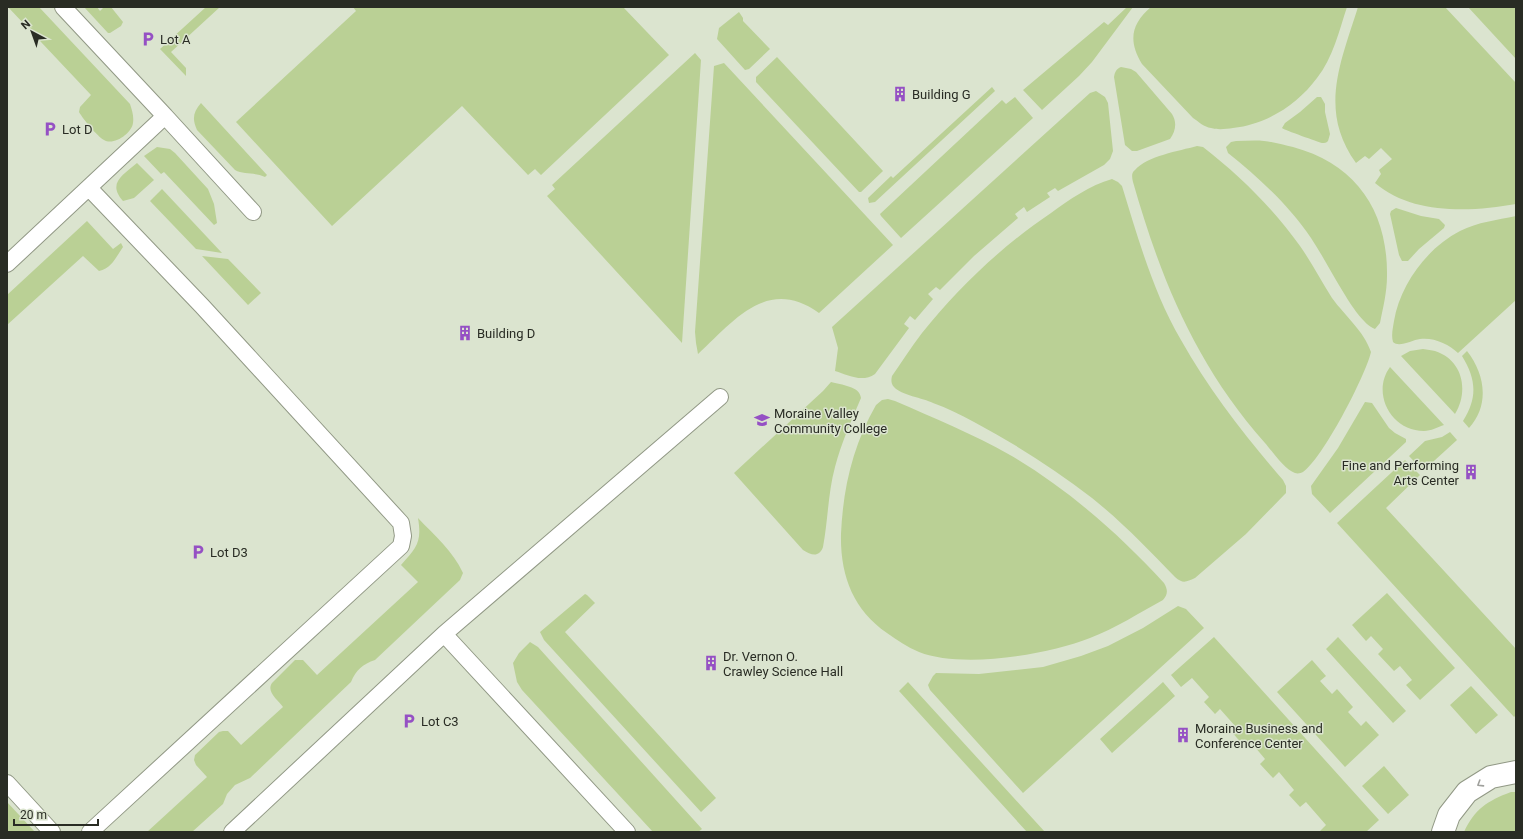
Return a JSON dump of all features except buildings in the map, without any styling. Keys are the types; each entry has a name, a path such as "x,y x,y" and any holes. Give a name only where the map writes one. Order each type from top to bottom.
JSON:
{"street":[{"path":"1443,832 1449,815 1467,792 1491,777 1516,772"}],"lane":[{"path":"63,7 253,212"},
{"path":"7,264 90,188 165,116"},
{"path":"90,188 402,523 404,536 401,546 90,832"},
{"path":"232,832 444,634 720,397"},
{"path":"444,634 627,832"},
{"path":"7,783 52,832"}],"green space":[{"path":"8,7 39,7 130,104 133,115 133,123 132,127 122,138 113,141 104,140 87,123 79,112 80,107 91,95"},
{"path":"84,7 97,7 100,11 104,7 111,7 123,22 121,26 108,33"},
{"path":"206,7 220,7 171,52 186,68 186,76 160,49"},
{"path":"353,7 623,7 669,55 541,175 535,169 528,175 462,106 332,226 236,122 356,11"},
{"path":"1127,7 1133,7 1092,62 1042,110 1023,90 1104,22 1108,25"},
{"path":"1151,7 1347,7 1335,44 1323,70 1300,97 1291,105 1269,118 1246,126 1214,129 1206,127 1193,118 1142,64 1135,48 1133,40 1134,33 1139,20"},
{"path":"1358,7 1445,7 1516,83 1516,204 1480,209 1424,206 1406,201 1375,183 1381,174 1379,170 1392,159 1381,148 1369,159 1365,156 1356,163 1344,143 1338,124 1335,105 1336,86 1340,67"},
{"path":"1468,7 1516,7 1516,59"},
{"path":"739,12 743,18 743,21 770,49 749,69 745,70 717,39 719,28"},
{"path":"695,53 701,60 682,343 547,196 555,189 552,185"},
{"path":"777,57 883,171 861,192 859,192 756,82 756,77"},
{"path":"724,63 893,245 819,313 800,303 783,299 767,301 752,307 738,317 698,354 695,332 714,66"},
{"path":"1121,67 1131,69 1136,72 1172,114 1175,120 1175,126 1174,133 1170,139 1137,151 1132,151 1125,145 1114,77 1116,71"},
{"path":"992,87 995,91 875,202 869,203 868,198 891,176 893,178"},
{"path":"1096,91 1105,97 1108,103 1113,151 1110,159 1104,165 1058,191 1055,188 1047,193 1050,197 1027,212 1024,207 1015,214 1018,218 974,256 940,290 936,287 928,294 933,299 915,320 910,316 904,324 909,328 875,374 870,377 860,378 835,371 838,348 832,327 1090,93"},
{"path":"1015,97 1033,118 901,238 880,214 1002,100 1006,104"},
{"path":"1317,97 1321,97 1325,104 1325,112 1330,134 1327,142 1322,143 1282,128 1285,123"},
{"path":"201,103 267,175 265,177 258,174 239,172 235,170 197,130 194,122 194,116 196,109"},
{"path":"1231,142 1271,142 1293,147 1315,155 1334,165 1351,178 1364,194 1374,211 1382,231 1386,252 1386,294 1380,323 1375,329 1362,319 1354,309 1315,245 1293,214 1262,182 1228,153 1226,147"},
{"path":"1197,146 1203,147 1230,169 1279,218 1304,252 1337,305 1364,337 1371,352 1361,379 1332,435 1311,464 1301,473 1291,471 1279,460 1219,383 1200,352 1169,287 1144,218 1133,182 1133,172 1147,161"},
{"path":"157,147 170,149 175,153 208,189 214,204 217,223 214,225 164,172 161,174 144,156"},
{"path":"137,163 154,180 134,198 123,201 118,195 116,189 117,184 122,176"},
{"path":"1112,179 1122,186 1140,245 1154,284 1181,340 1203,377 1241,430 1283,480 1286,486 1286,493 1246,534 1195,578 1187,581 1180,581 1175,577 1145,546 1092,498 1034,457 1005,439 949,409 897,390 892,385 892,376 922,333 951,299 998,253 1015,239 1080,193"},
{"path":"162,189 222,253 196,249 150,201"},
{"path":"1396,208 1421,216 1439,219 1445,225 1444,228 1419,249 1408,261 1402,261 1399,255 1390,214 1391,211"},
{"path":"1516,216 1516,300 1458,353 1445,344 1430,339 1420,339 1402,344 1396,344 1393,342 1392,334 1394,321 1402,294 1409,281 1426,257 1448,238 1460,231 1481,223"},
{"path":"87,221 113,249 121,243 123,247 113,262 103,270 99,271 83,256 7,325 7,295"},
{"path":"202,256 228,259 261,293 248,305"},
{"path":"1423,349 1435,351 1444,355 1452,361 1461,377 1462,396 1455,414 1401,356 1410,351"},
{"path":"1467,351 1478,370 1483,390 1480,410 1476,419 1469,428 1463,421 1468,412 1473,396 1470,372 1462,356"},
{"path":"1390,367 1444,425 1432,430 1424,431 1412,429 1402,425 1394,418 1384,399 1383,388 1385,377"},
{"path":"831,382 854,388 860,394 861,398 843,441 835,467 823,547 819,553 814,554 803,550 734,473"},
{"path":"888,399 982,440 1010,455 1052,482 1092,513 1147,565 1164,583 1167,592 1165,598 1118,625 1090,638 1051,650 1004,658 981,660 937,657 919,652 887,633 865,614 851,590 843,564 841,534 844,500 855,451 876,405 882,400"},
{"path":"1365,402 1372,403 1389,428 1406,439 1406,442 1330,513 1312,494 1311,486 1338,448"},
{"path":"1450,432 1457,440 1423,471 1409,456 1425,441 1442,437"},
{"path":"1405,460 1420,475 1386,508 1516,649 1516,715 1514,717 1337,523"},
{"path":"418,518 443,544 459,565 463,573 460,580 375,660 360,668 351,682 250,778 235,785 227,794 223,804 192,832 147,832 207,777 196,765 194,760 195,755 219,732 228,731 241,745 283,707 270,690 271,686 272,683 295,660 303,660 317,675 418,582 401,565 414,549 419,539"},
{"path":"1387,593 1455,668 1420,700 1406,685 1412,680 1400,666 1394,671 1378,654 1383,649 1371,636 1366,641 1352,625"},
{"path":"585,594 595,603 565,632 716,798 701,812 544,640 540,632"},
{"path":"1178,606 1186,609 1204,628 1023,793 930,690 928,685 936,673 979,674 1043,667 1081,656 1108,646 1143,628"},
{"path":"1214,637 1379,820 1366,832 1321,832 1320,831 1326,825 1306,802 1300,807 1289,795 1294,790 1279,772 1273,778 1260,764 1265,759 1249,740 1243,745 1231,731 1236,727 1220,709 1215,714 1204,702 1209,697 1192,678 1181,687 1171,675"},
{"path":"1338,637 1406,711 1393,723 1326,649"},
{"path":"530,642 538,647 702,829 698,832 653,832 522,690 517,682 513,663 519,653"},
{"path":"1312,660 1326,676 1320,681 1332,694 1337,689 1353,707 1348,712 1361,726 1366,721 1379,735 1345,767 1277,692"},
{"path":"908,682 1045,832 1027,832 899,691"},
{"path":"1163,682 1175,696 1112,753 1100,739"},
{"path":"1471,686 1498,715 1476,734 1450,705"},
{"path":"1384,766 1409,795 1388,814 1362,786"},
{"path":"1511,792 1516,792 1516,832 1464,832 1477,812 1488,803"},
{"path":"7,802 35,832 7,832"}],"place":[{"name":"Lot A","path":"148,39"},
{"name":"Building G","path":"900,94"},
{"name":"Lot D","path":"50,129"},
{"name":"Building D","path":"465,333"},
{"name":"Moraine Valley Community College","path":"762,420"},
{"name":"Fine and Performing Arts Center","path":"1471,472"},
{"name":"Lot D3","path":"198,552"},
{"name":"Dr. Vernon O. Crawley Science Hall","path":"711,663"},
{"name":"Lot C3","path":"409,721"},
{"name":"Moraine Business and Conference Center","path":"1183,735"}]}
